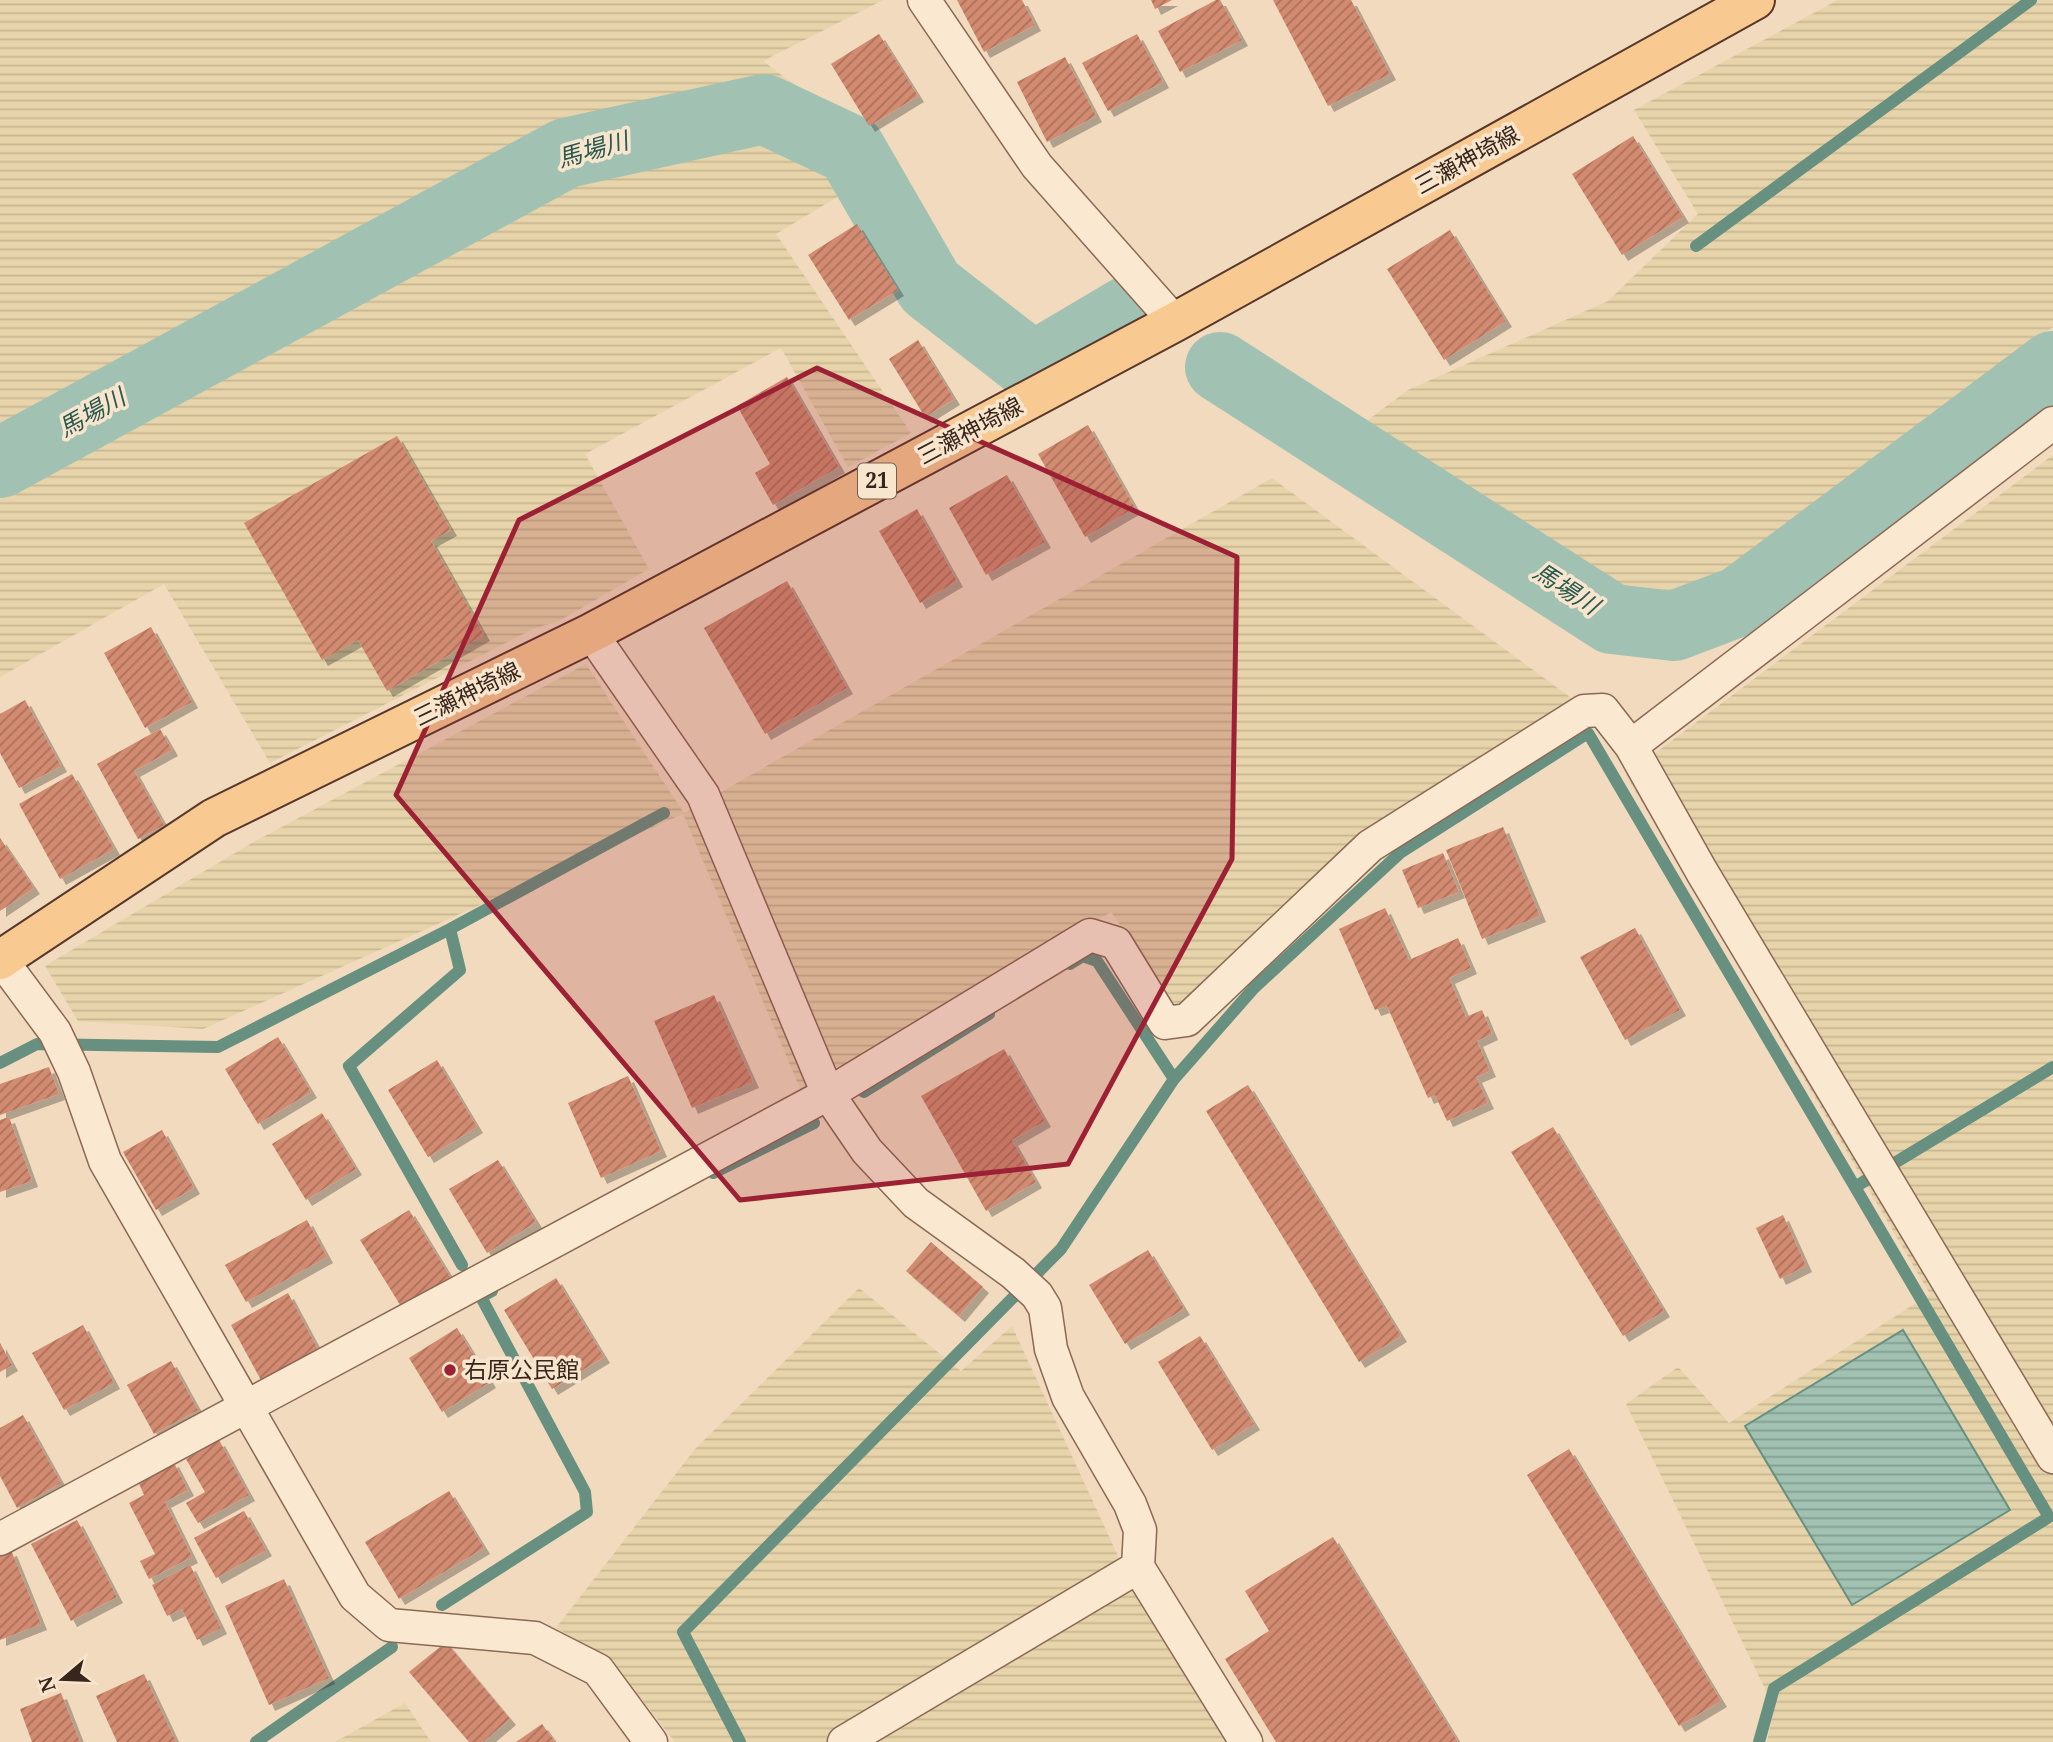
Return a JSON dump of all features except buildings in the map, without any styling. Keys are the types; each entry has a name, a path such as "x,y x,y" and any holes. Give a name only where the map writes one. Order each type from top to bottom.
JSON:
{"main road":[{"name":"三瀬神埼線","path":"0,959 214,818 591,633 1175,322 1755,0"}],"street":[{"path":"924,0 1037,166 1175,322"},
{"path":"1631,746 2053,423"},
{"path":"591,633 703,795 828,1094 867,1151 916,1203 1013,1273 1037,1295 1045,1308 1051,1349 1068,1397 1130,1504 1140,1530 1138,1567 1245,1742"},
{"path":"0,1539 828,1094 1090,935 1116,943 1164,1023 1187,1020 1370,846 1584,711 1603,710 1631,746 1702,872 2053,1457"},
{"path":"0,959 55,1032 74,1072 105,1161 355,1596 389,1625 535,1638 598,1670 651,1742"},
{"path":"844,1742 1138,1567"}],"highlighted area":[{"path":"817,368 1237,557 1232,859 1068,1164 740,1200 396,795 519,520"}],"shaded area":[{"path":"0,0 883,0 763,61 854,130 882,170 776,234 911,433 848,467 781,348 585,454 649,569 559,621 533,629 270,763 164,584 0,677"},
{"path":"1838,0 2053,0 2053,327 1697,595 1589,592 1360,426 1408,390 1608,301 1698,214 1634,110"},
{"path":"2053,455 2053,1742 1767,1742 1774,1707 1626,1404 1678,1367 1729,1423 1930,1294 1626,775"},
{"path":"1272,478 1574,700 1178,1009 1111,912 802,1093 683,814 203,1029 78,1021 45,966 250,844 586,664 684,813"},
{"path":"859,1288 961,1371 1012,1326 1124,1569 1227,1742 675,1742 609,1658 556,1628 695,1449"},
{"path":"1903,1330 2010,1510 1852,1605 1745,1426"},
{"path":"405,1703 431,1742 335,1742"}],"waterway":[{"path":"1696,246 2031,0"},
{"name":"馬場川","path":"0,463 566,153 764,109 851,150 930,287 1033,367 1128,311"},
{"name":"馬場川","path":"1220,367 1612,619 1674,626 1740,601 2053,366"},
{"path":"740,1742 683,1632 1061,1249 1174,1079 1254,988 1400,853 1588,733 1855,1187"},
{"path":"0,1063 37,1044 218,1047 450,929 664,813"},
{"path":"450,929 460,970 349,1066 462,1265"},
{"path":"1070,964 1083,956 1097,961 1174,1079"},
{"path":"864,1092 989,1014"},
{"path":"1759,1742 1774,1688 2049,1517 1855,1187 2053,1067"},
{"path":"713,1173 814,1123"},
{"path":"442,1605 587,1512 585,1492 481,1297 492,1291"},
{"path":"256,1742 392,1647"}],"place":[{"name":"右原公民館","path":"450,1370"}]}
